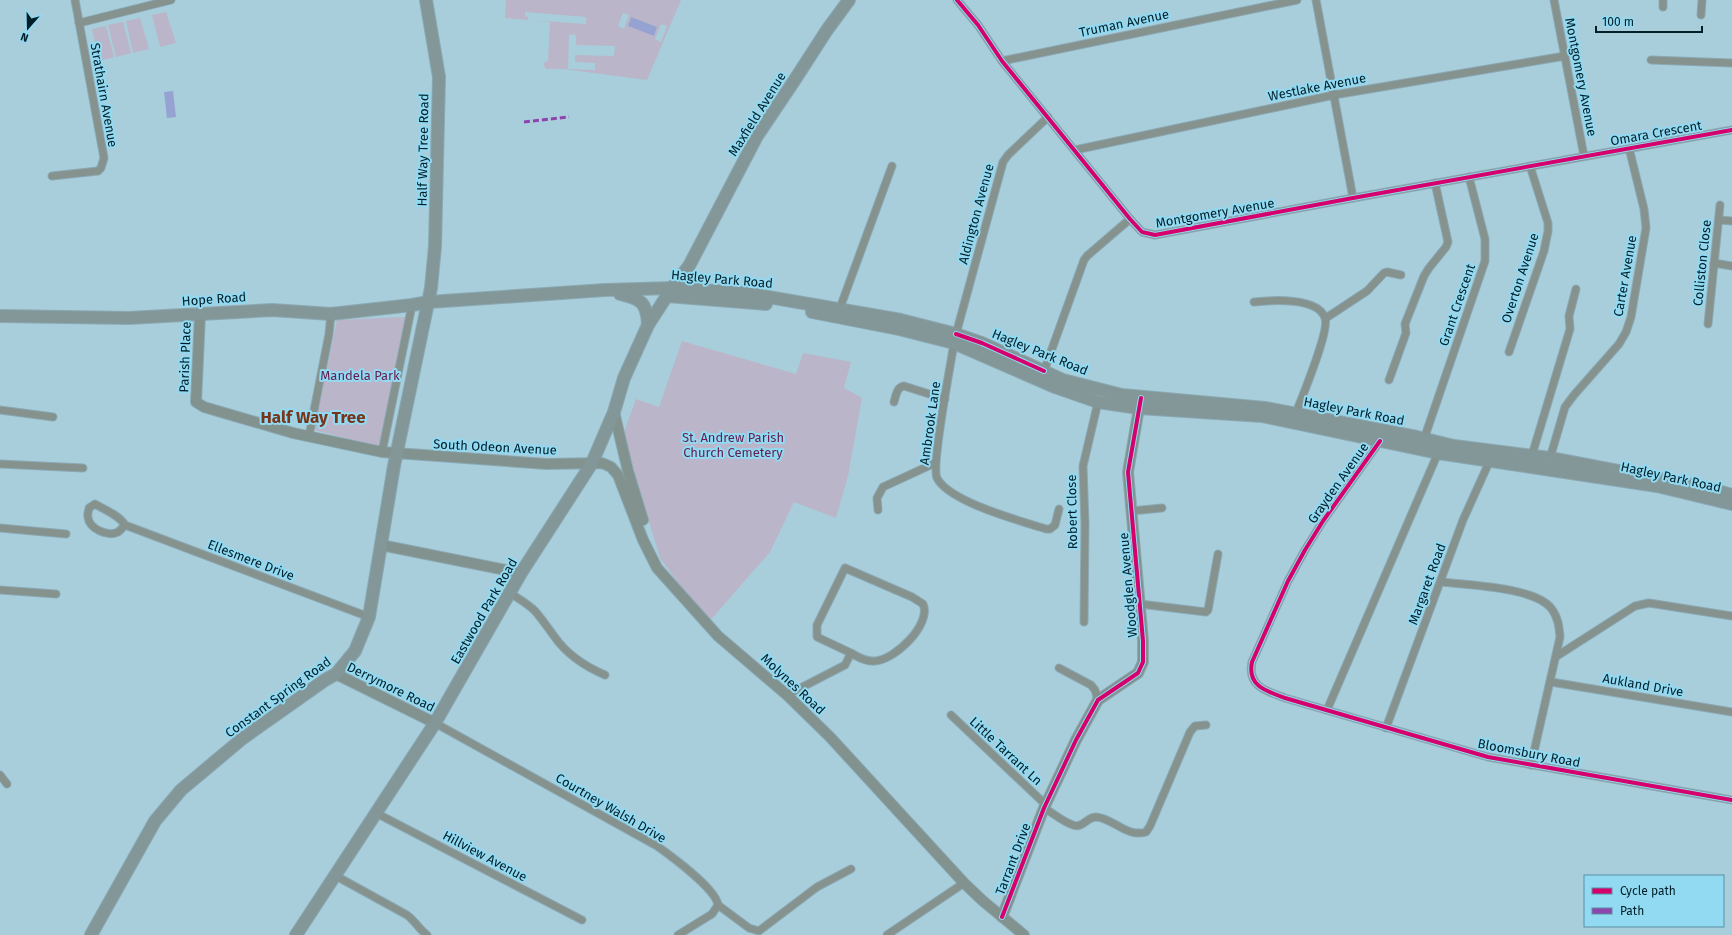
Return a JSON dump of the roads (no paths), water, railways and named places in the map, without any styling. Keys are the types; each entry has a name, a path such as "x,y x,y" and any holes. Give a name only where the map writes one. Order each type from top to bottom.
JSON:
{"main road":[{"name":"Half Way Tree Road","path":"426,0 439,77 435,246 429,302"},
{"name":"Maxfield Avenue","path":"669,292 689,266 748,150 827,30 849,0"},
{"name":"Hagley Park Road","path":"429,302 605,290 746,293 840,308 901,320 955,338 1055,387 1098,402 1265,408 1296,413 1454,446 1550,458 1732,494"},
{"path":"605,290 636,298 641,302 647,313 648,325"},
{"name":"Hagley Park Road","path":"669,292 764,304 982,343 1063,380 1122,395 1140,403 1262,416 1438,453 1657,486 1732,504"},
{"name":"Eastwood Park Road","path":"296,935 435,723 522,573 592,464 614,412 624,378 648,325 669,292"},
{"name":"Hope Road","path":"0,316 122,318 272,310 331,314 412,306 429,302"},
{"name":"Constant Spring Road","path":"91,935 155,821 182,790 243,738 325,680 336,674 355,651 369,617 396,454 429,302"},
{"name":"Parish Place","path":"196,402 200,314"},
{"name":"South Odeon Avenue","path":"196,402 204,407 309,436 382,452 547,464 607,465 615,470 643,540 656,568 664,576"},
{"name":"Woodglen Avenue","path":"1045,806 1076,740 1098,700 1134,676 1141,668 1144,655 1128,472 1140,403"},
{"name":"Molynes Road","path":"614,412 640,512 664,576 718,636 787,695 830,737 964,883 1024,935"},
{"path":"381,545 522,573"},
{"name":"Derrymore Road","path":"336,674 435,723"},
{"name":"Tarrant Drive","path":"1002,917 1045,806"}],"street":[{"name":"Strathairn Avenue","path":"52,176 98,171 103,164 104,158 75,0"},
{"path":"79,24 171,0"},
{"name":"Montgomery Avenue","path":"957,0 978,25 1002,61 1130,219 1142,232 1155,235 1584,156 1554,0"},
{"name":"Truman Avenue","path":"1002,61 1297,0"},
{"path":"1316,0 1353,198"},
{"path":"1701,15 1702,0"},
{"name":"Westlake Avenue","path":"1075,150 1334,95 1565,56"},
{"path":"1651,60 1732,63"},
{"name":"Aldington Avenue","path":"955,338 1003,162 1008,154 1048,117"},
{"name":"Omara Crescent","path":"1584,156 1732,130"},
{"name":"Carter Avenue","path":"1550,458 1566,407 1574,395 1619,344 1626,332 1631,317 1646,228 1644,209 1629,148"},
{"path":"840,308 892,166"},
{"name":"Overton Avenue","path":"1509,352 1544,251 1548,231 1548,223 1530,166"},
{"name":"Grant Crescent","path":"1424,439 1485,261 1485,239 1469,177"},
{"path":"1389,380 1406,333 1405,324 1424,276 1428,268 1446,247 1448,242 1436,183"},
{"name":"Colliston Close","path":"1708,324 1720,205"},
{"path":"1044,371 1084,260 1130,219"},
{"path":"1719,220 1732,221"},
{"path":"1714,263 1732,266"},
{"path":"1326,318 1368,291 1384,273 1387,272 1401,275"},
{"path":"1532,455 1570,329 1569,316 1576,289"},
{"path":"1254,302 1283,300 1295,302 1315,308 1324,314 1326,318 1325,333 1296,413"},
{"path":"382,452 412,306"},
{"path":"309,436 329,334 331,314"},
{"name":"Ambrook Lane","path":"955,338 935,463 937,479 945,487 983,508 1003,516 1050,529 1055,524 1058,509"},
{"path":"894,402 900,386 945,399"},
{"name":"Robert Close","path":"1084,622 1085,524 1083,466 1098,402"},
{"path":"0,410 53,417"},
{"name":"Grayden Avenue","path":"1326,710 1268,692 1252,680 1250,671 1254,657 1285,588 1305,550 1323,520 1380,442"},
{"name":"Margaret Road","path":"1386,728 1441,582 1462,520 1494,450"},
{"path":"1326,710 1438,453"},
{"path":"878,510 877,498 883,487 935,463"},
{"path":"0,464 83,468"},
{"name":"Ellesmere Drive","path":"125,526 118,532 107,533 97,530 90,525 88,517 89,508 94,504 122,520 125,526 369,617"},
{"path":"1131,511 1162,508"},
{"path":"0,528 66,534"},
{"path":"1140,604 1206,612 1208,610 1218,554"},
{"path":"846,568 912,597 922,604 924,614 911,638 892,656 884,660 873,662 864,660 851,653 817,637 816,631 817,625 846,568"},
{"path":"1441,582 1510,590 1537,598 1550,607 1558,620 1560,637 1557,656 1531,765"},
{"path":"0,590 56,594"},
{"path":"510,593 535,611 554,637 575,660 590,669 605,675"},
{"path":"1557,656 1636,606 1642,604 1649,603 1732,616"},
{"path":"787,695 840,668 844,665 851,653"},
{"path":"1059,668 1091,685 1095,690 1098,700"},
{"name":"Aukland Drive","path":"1551,682 1732,712"},
{"name":"Bloomsbury Road","path":"1326,710 1488,756 1531,765 1732,800"},
{"name":"Little Tarrant Ln","path":"951,716 1045,806 1073,825 1080,826 1089,819 1097,817 1130,832 1136,833 1146,832 1150,826 1190,732 1195,726 1206,725"},
{"name":"Courtney Walsh Drive","path":"435,723 657,846 693,874 716,898 718,905 749,928 759,931 817,887 851,869"},
{"path":"0,775 7,784"},
{"name":"Hillview Avenue","path":"376,813 582,920"},
{"path":"336,876 407,915 419,929 427,935"},
{"path":"887,935 964,883"},
{"path":"678,935 712,914 718,905"}],"water":[{"path":"631,17 657,27 654,36 628,26"},
{"path":"173,91 176,117 167,118 164,92"}],"district":[{"name":"Half Way Tree","path":"313,417"}],"park label":[{"name":"Mandela Park","path":"360,375"},
{"name":"St. Andrew Parish Church Cemetery","path":"733,444"}]}
